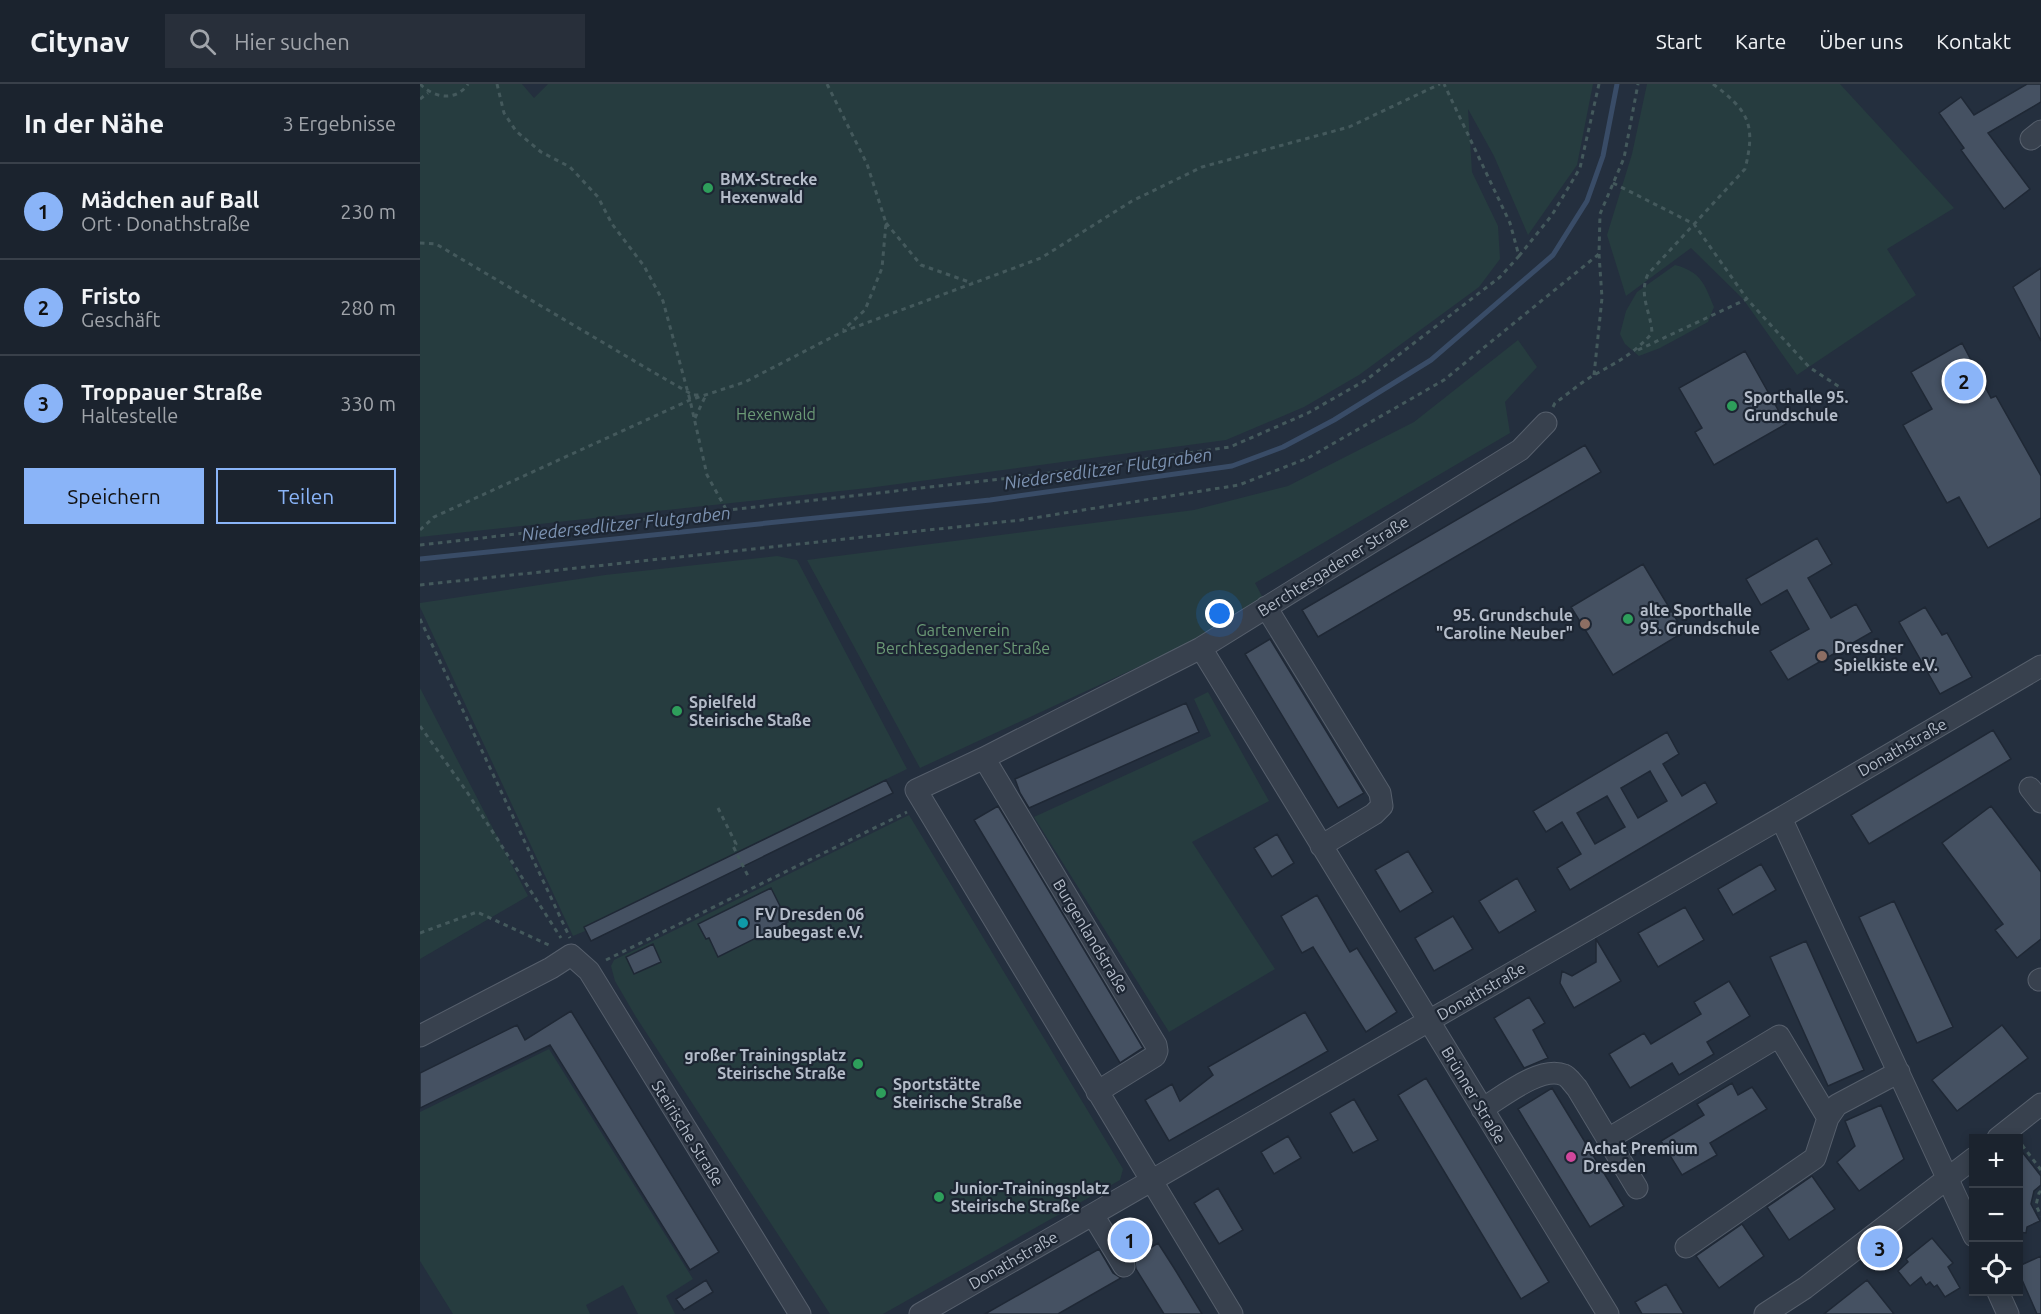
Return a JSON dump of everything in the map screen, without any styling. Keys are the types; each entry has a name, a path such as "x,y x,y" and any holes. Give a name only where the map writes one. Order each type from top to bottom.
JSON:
{"street":[{"name":"Berchtesgadener Straße","path":"916,791 1201,648 1520,450 1546,423"},
{"path":"1266,607 1380,793 1382,806 1374,814 1321,846"},
{"name":"Brünner Straße","path":"1201,648 1608,1314"},
{"name":"Donathstraße","path":"920,1314 2041,666"},
{"name":"Burgenlandstraße","path":"984,758 1156,1045 1155,1056 1097,1092"},
{"path":"916,791 1232,1314"},
{"path":"1781,818 1969,1225"},
{"path":"420,1036 572,955"},
{"name":"Steirische Straße","path":"572,955 589,971 800,1314"},
{"path":"1608,1139 1779,1036 1828,1118"},
{"path":"1482,1109 1538,1076 1551,1072 1566,1076 1577,1088 1637,1188"},
{"path":"1686,1247 1815,1158 1828,1118 1837,1104 1899,1072"},
{"path":"2003,1134 2041,1104"},
{"path":"1765,1314 1805,1288 1969,1162"},
{"path":"1093,1215 1124,1266"},
{"path":"2000,1296 2008,1314"}],"path":[{"path":"420,84 428,92 442,97 457,95 468,84"},
{"path":"497,84 504,113 516,131 541,152 570,167 597,197 612,224 644,266 663,301 690,400 707,475 727,511"},
{"path":"827,84 867,164 886,223 921,265 974,284"},
{"path":"420,530 434,517 690,400 745,382 842,332 1041,258 1132,201 1202,167 1349,127 1442,84 1510,223 1519,256"},
{"path":"420,545 1036,475 1230,447 1308,413 1366,380 1500,277 1552,215 1580,168 1599,84"},
{"path":"1594,376 1602,298 1599,254 1600,214 1624,159 1638,84"},
{"path":"1634,352 1652,333 1651,320 1643,296 1644,282 1648,274 1745,169 1750,147 1750,126 1739,106 1713,84"},
{"path":"420,99 428,92"},
{"path":"1613,183 1694,224 1747,299 1809,367 1841,388"},
{"path":"842,332 865,310 882,268 886,223"},
{"path":"420,243 436,244 687,392 693,395 706,395"},
{"path":"420,585 1022,520 1239,485 1308,458 1444,380 1599,254"},
{"path":"1555,403 1634,352 1747,299"},
{"path":"695,420 696,413 706,395"},
{"path":"420,619 572,942 572,955"},
{"path":"420,726 467,792 572,955"},
{"path":"589,971 618,954 907,812 916,791"},
{"path":"718,808 736,844 733,846 748,876"},
{"path":"420,933 477,912 572,955"},
{"path":"2023,1146 2041,1170"},
{"path":"2041,1191 2036,1205 2041,1216"}],"green space":[{"name":"Hexenwald","path":"420,84 522,84 534,98 548,84 1593,84 1577,165 1528,235 1494,156 1468,109 1472,172 1498,226 1500,259 1479,287 1359,375 1304,407 1226,440 868,488 420,537"},
{"path":"1647,84 1840,84 1954,208 1887,249 1916,295 1797,375 1743,299 1691,248 1626,296 1607,235 1632,154"},
{"path":"1675,265 1696,275 1714,307 1708,322 1660,348 1639,356 1625,344 1620,334 1626,311 1637,292"},
{"name":"Gartenverein Berchtesgadener Straße","path":"1518,340 1537,367 1505,402 1510,433 1255,583 1264,600 1205,636 920,768 807,560 1194,510 1288,486 1414,422"},
{"path":"777,556 797,560 907,769 741,850 747,864 573,936 420,603 605,575"},
{"path":"420,688 528,896 420,959"},
{"path":"1208,692 1269,801 1192,842 1275,969 1169,1032 1034,817 1211,736 1194,699"},
{"name":"Sportstätte Steirische Straße","path":"909,815 1123,1169 1120,1180 883,1314 830,1314 636,1017 615,981 611,966 614,960"},
{"path":"549,1049 693,1279 666,1296 675,1314 638,1314 623,1285 586,1305 590,1314 453,1314 420,1261 420,1112"}],"building":[{"path":"2027,84 2041,84 2041,102 1988,133 2030,189 2004,209 1961,150 1964,148 1939,113 1961,97 1974,115"},
{"path":"2041,268 2041,341 2013,287"},
{"path":"1962,343 1991,398 1996,396 2041,476 2041,518 1988,548 1959,497 1947,503 1903,425 1932,409 1911,372"},
{"name":"Sporthalle 95. Grundschule","path":"1745,351 1786,424 1714,465 1695,432 1702,428 1679,388"},
{"path":"1585,445 1601,472 1318,637 1302,610"},
{"name":"Dresdner Spielkiste e.V.","path":"1817,538 1832,564 1808,578 1831,618 1856,604 1872,632 1788,680 1770,651 1809,629 1787,590 1761,605 1746,579"},
{"name":"alte Sporthalle 95. Grundschule","path":"1643,564 1684,632 1613,675 1571,607"},
{"path":"1925,607 1942,635 1947,633 1972,677 1940,694 1899,622"},
{"path":"1270,639 1364,793 1338,808 1245,654"},
{"path":"1186,703 1199,732 1029,808 1015,779"},
{"path":"1993,730 2011,759 1869,844 1851,815"},
{"path":"1667,732 1679,754 1663,764 1682,796 1705,782 1717,803 1570,890 1557,868 1581,854 1562,822 1546,832 1533,811","holes":["1650,771 1667,801 1638,818 1621,788","1607,796 1625,827 1595,844 1577,813"]},
{"path":"886,780 893,793 591,941 584,927"},
{"path":"998,806 1143,1048 1120,1063 974,820"},
{"path":"1991,806 2041,872 2041,939 2017,958 1995,930 2003,924 1942,843"},
{"path":"1277,834 1294,863 1272,877 1254,848"},
{"path":"1408,851 1433,892 1400,912 1375,870"},
{"path":"1761,864 1776,890 1733,915 1718,889"},
{"path":"1517,878 1536,911 1499,933 1479,901"},
{"name":"FV Dresden 06 Laubegast e.V.","path":"771,888 788,922 718,957 709,938 706,939 698,924"},
{"path":"1317,895 1350,952 1357,948 1397,1012 1366,1032 1313,947 1302,953 1281,916"},
{"path":"1894,901 1953,1027 1917,1043 1859,917"},
{"path":"1685,907 1704,940 1658,967 1638,933"},
{"path":"1453,916 1473,949 1434,971 1415,938"},
{"path":"1596,939 1621,981 1574,1008 1560,983 1562,971 1572,976 1596,962"},
{"path":"1806,941 1864,1070 1828,1086 1770,957"},
{"path":"653,944 661,962 634,974 626,957"},
{"path":"1729,981 1750,1016 1707,1042 1714,1054 1679,1075 1672,1063 1630,1088 1609,1054 1644,1033 1651,1044 1701,1014 1694,1002"},
{"path":"1529,997 1545,1023 1533,1030 1548,1058 1524,1068 1494,1018"},
{"path":"571,1011 719,1252 690,1270 550,1045 420,1108 420,1073 517,1025 525,1040"},
{"path":"1305,1012 1328,1051 1169,1141 1145,1100 1172,1084 1180,1101 1213,1075 1208,1067"},
{"path":"2002,1025 2028,1058 1957,1111 1932,1080"},
{"path":"1426,1078 1549,1282 1521,1299 1398,1095"},
{"path":"1732,1083 1738,1095 1752,1087 1767,1109 1710,1143 1717,1155 1682,1175 1661,1141 1704,1115 1697,1104"},
{"name":"Achat Premium Dresden","path":"1552,1088 1624,1206 1590,1227 1518,1109"},
{"path":"1354,1099 1378,1140 1353,1153 1330,1113"},
{"path":"1881,1105 1904,1159 1859,1191 1837,1162 1855,1146 1845,1121"},
{"path":"1288,1136 1301,1158 1274,1174 1261,1152"},
{"path":"2023,1153 2041,1176 2041,1185 2034,1191 2031,1204 2040,1221 2027,1227 2026,1233 2023,1233"},
{"path":"1812,1176 1835,1209 1789,1240 1767,1207"},
{"path":"1218,1188 1243,1230 1219,1244 1194,1203"},
{"path":"1742,1224 1764,1256 1719,1288 1696,1256"},
{"path":"1932,1238 1953,1263 1948,1267 1960,1288 1945,1297 1937,1285 1934,1287 1930,1282 1926,1285 1921,1277 1910,1286 1898,1271 1908,1262 1906,1259"},
{"path":"1158,1243 1202,1314 1164,1314 1136,1269 1134,1258"},
{"path":"1099,1249 1113,1273 1121,1278 1058,1314 985,1314"},
{"path":"2041,1256 2041,1314 2037,1314 2023,1282 2023,1264"},
{"path":"706,1280 713,1292 684,1310 676,1299"},
{"path":"1867,1280 1894,1314 1824,1314"},
{"path":"1666,1284 1684,1314 1642,1314 1635,1302"}],"waterway":[{"name":"Niedersedlitzer Flutgraben","path":"420,559 990,500 1232,466 1283,447 1334,420 1431,360 1553,255 1587,201 1603,156 1617,84"}],"place":[{"name":"BMX-Strecke Hexenwald","path":"708,188"},
{"name":"Fristo","path":"1964,381"},
{"name":"Sporthalle 95. Grundschule","path":"1732,406"},
{"name":"alte Sporthalle 95. Grundschule","path":"1628,619"},
{"name":"95. Grundschule \"Caroline Neuber\"","path":"1585,624"},
{"name":"Dresdner Spielkiste e.V.","path":"1822,656"},
{"name":"Spielfeld Steirische Staße","path":"677,711"},
{"name":"FV Dresden 06 Laubegast e.V.","path":"743,923"},
{"name":"großer Trainingsplatz Steirische Straße","path":"858,1064"},
{"name":"Sportstätte Steirische Straße","path":"881,1093"},
{"name":"Achat Premium Dresden","path":"1571,1157"},
{"name":"Junior-Trainingsplatz Steirische Straße","path":"939,1197"},
{"name":"Mädchen auf Ball","path":"1130,1240"},
{"name":"Troppauer Straße","path":"1880,1248"}]}
